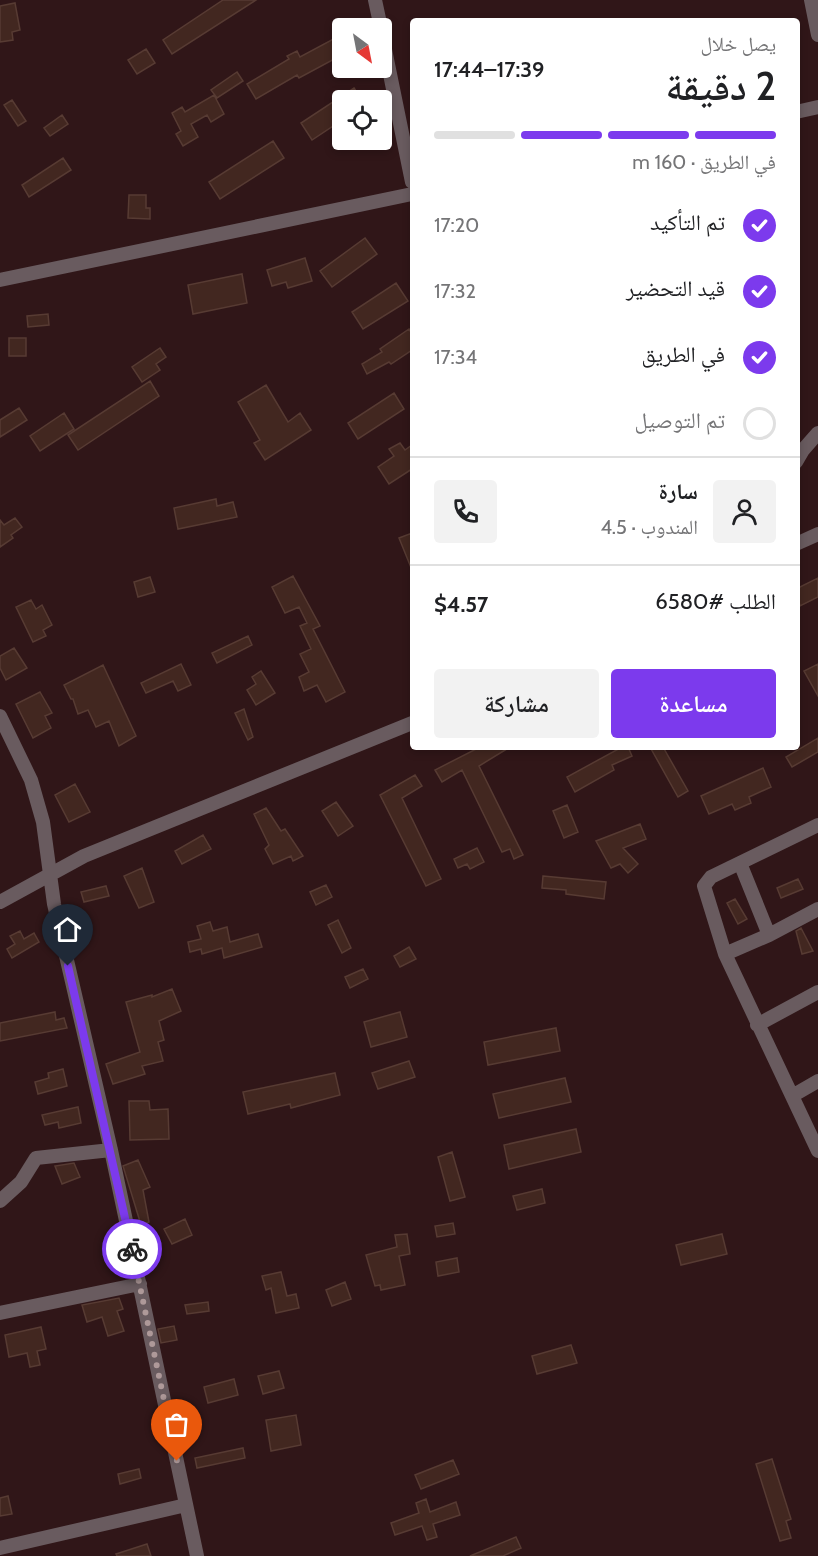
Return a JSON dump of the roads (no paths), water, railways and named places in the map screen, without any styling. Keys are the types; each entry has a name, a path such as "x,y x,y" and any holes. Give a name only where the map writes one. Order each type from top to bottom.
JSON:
{"street":[{"path":"375,0 379,18"},
{"path":"811,0 818,35"},
{"path":"391,78 410,172"},
{"path":"800,111 818,108"},
{"path":"0,280 410,194"},
{"path":"800,454 818,433"},
{"path":"800,542 818,534"},
{"path":"0,716 31,780 43,822 54,904 111,1150 197,1556"},
{"path":"0,902 51,873 143,831 410,724"},
{"path":"818,825 711,877 704,886 725,954 818,1151"},
{"path":"740,862 769,935"},
{"path":"725,954 769,935 818,909"},
{"path":"757,1024 818,992"},
{"path":"792,1096 818,1081"},
{"path":"0,1201 21,1182 36,1158 111,1150"},
{"path":"0,1313 140,1284"},
{"path":"0,1548 186,1505"}]}
